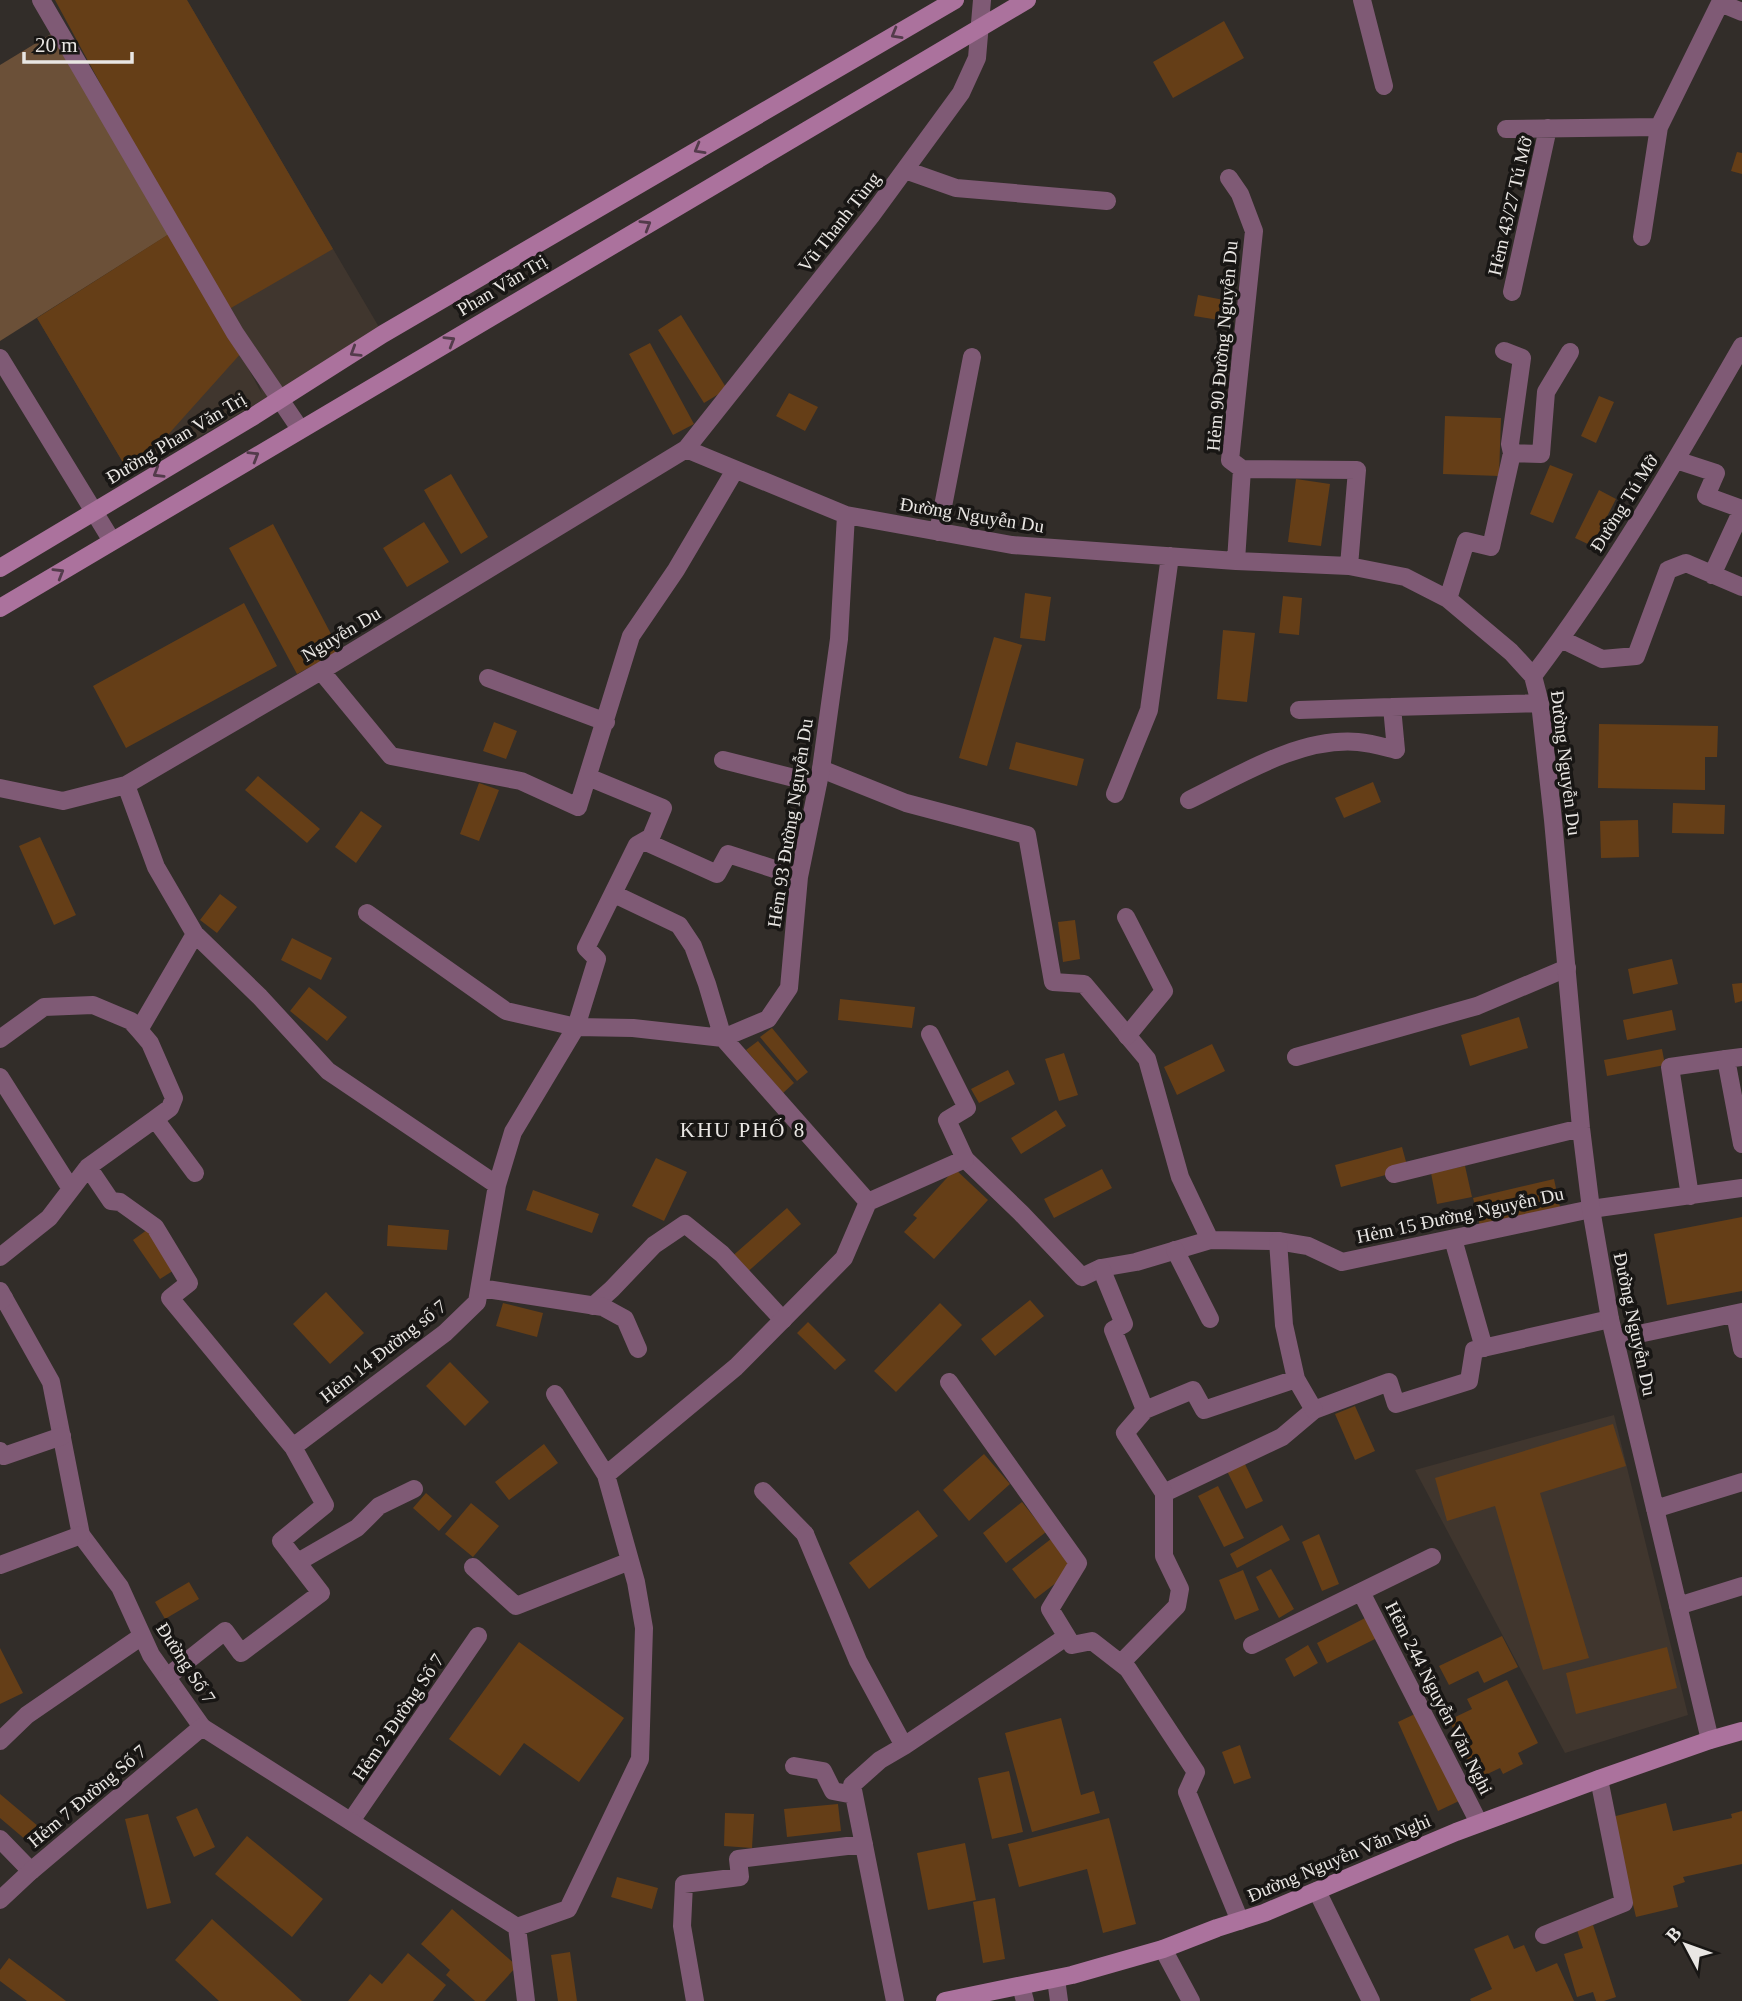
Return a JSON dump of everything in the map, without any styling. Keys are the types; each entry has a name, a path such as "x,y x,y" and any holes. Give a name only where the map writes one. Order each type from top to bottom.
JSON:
{"main road":[{"name":"Phan Văn Trị","path":"279,400 383,334 955,0"},
{"name":"Phan Văn Trị","path":"0,608 1027,0"},
{"name":"Đường Phan Văn Trị","path":"93,512 279,400"},
{"path":"0,568 93,512"},
{"name":"Đường Nguyễn Văn Nghi","path":"945,2001 1023,1993 1056,1979 1163,1949 1264,1913 1479,1823 1598,1779 1742,1731"}],"street":[{"path":"41,0 235,333 300,429"},
{"name":"Vũ Thanh Tùng","path":"686,449 871,216 961,93 977,58 982,0"},
{"path":"1362,0 1384,86"},
{"path":"1642,237 1659,127 1720,3 1734,7"},
{"path":"1506,129 1659,127"},
{"name":"Hẻm 43/27 Tú Mỡ","path":"1512,292 1548,128"},
{"path":"905,170 956,188 1107,201"},
{"name":"Hẻm 90 Đường Nguyễn Du","path":"1229,178 1240,194 1254,231 1230,460 1242,469 1236,561"},
{"name":"Đường Tú Mỡ","path":"1533,676 1629,537 1742,346"},
{"path":"1448,599 1466,541 1491,547 1512,453 1510,444 1522,358 1504,351"},
{"path":"1512,453 1541,454 1546,392 1570,352"},
{"path":"0,358 112,541"},
{"path":"938,532 972,358"},
{"name":"Đường Nguyễn Du","path":"686,449 846,515 938,532 1012,545 1349,566 1405,577 1448,599 1511,652 1533,676 1540,703 1553,820 1591,1209 1610,1319 1710,1740"},
{"name":"Nguyễn Du","path":"0,788 63,801 126,785 321,671 686,449"},
{"path":"1676,460 1716,473 1706,496 1742,510 1712,575"},
{"path":"1242,469 1357,470 1349,566"},
{"path":"321,671 391,756 522,781 578,807 631,636 676,570 735,470"},
{"name":"Hẻm 93 Đường Nguyễn Du","path":"367,913 506,1011 576,1027 633,1028 723,1038 768,1019 789,988 799,877 819,777 839,639 846,515"},
{"path":"1115,794 1149,710 1170,556"},
{"path":"1561,639 1602,659 1636,656 1668,570 1686,564 1742,587"},
{"path":"488,678 606,722"},
{"path":"1299,710 1540,703"},
{"path":"1189,800 1265,762 1321,743 1359,742 1396,750 1392,707"},
{"path":"723,760 819,777 1027,835 1053,982 1084,984 1147,1059 1180,1177 1210,1240"},
{"name":"Hẻm 14 Đường số 7","path":"293,1447 445,1333 477,1302 497,1185 513,1132 576,1027 597,959 586,948 637,845 651,837 663,808 589,777"},
{"path":"126,785 156,867 195,934 328,1071 497,1185"},
{"path":"644,841 717,874 728,854 799,877"},
{"path":"614,894 679,925 693,946 723,1038 868,1202"},
{"path":"1126,917 1164,991 1127,1036"},
{"path":"139,1030 195,934"},
{"path":"1296,1057 1477,1006 1567,968"},
{"path":"0,1039 44,1007 93,1005 131,1021 139,1030 150,1043 174,1098 170,1108 88,1167 49,1218 0,1257"},
{"path":"606,1475 736,1367 844,1258 868,1202 965,1159 947,1120 967,1108 930,1034"},
{"path":"1690,1196 1670,1067 1734,1058 1742,1144"},
{"path":"0,1077 71,1189"},
{"path":"155,1119 195,1173"},
{"path":"1394,1174 1581,1128"},
{"name":"Hẻm 15 Đường Nguyễn Du","path":"965,1159 1082,1277 1101,1268 1136,1262 1210,1240 1278,1241 1308,1246 1342,1262 1591,1209 1742,1188"},
{"path":"88,1167 111,1201 120,1202 155,1227 189,1283 170,1298 293,1447 325,1505 281,1541 321,1592 241,1653 225,1631 167,1677"},
{"path":"593,1306 654,1245 685,1224 722,1254 783,1320"},
{"path":"1453,1239 1484,1348"},
{"path":"1278,1241 1284,1325 1296,1379 1314,1409"},
{"path":"1175,1250 1210,1319"},
{"path":"1101,1268 1124,1324 1113,1330 1145,1410"},
{"path":"480,1288 603,1307 625,1319 638,1349"},
{"name":"Đường Số 7","path":"1,1297 51,1382 81,1535 120,1587 151,1656 202,1727 517,1927"},
{"path":"1615,1339 1739,1313 1742,1349"},
{"path":"1164,1493 1282,1437 1314,1409 1388,1382 1396,1404 1469,1381 1474,1350 1610,1319"},
{"path":"1121,1664 1177,1606 1180,1588 1164,1556 1164,1493 1125,1433 1145,1410 1193,1391 1204,1410 1296,1379"},
{"path":"948,1382 1078,1563 1050,1609 1066,1637 1072,1645 1092,1641 1128,1669 1196,1772 1187,1792 1240,1921"},
{"path":"526,2001 517,1927 568,1909 640,1759 644,1628 636,1582 606,1475 555,1394"},
{"path":"0,1451 4,1456 62,1436"},
{"path":"1655,1509 1742,1482"},
{"path":"298,1562 357,1528 379,1506 414,1489"},
{"path":"763,1491 805,1534 858,1661 904,1746"},
{"path":"0,1565 81,1535"},
{"name":"Hẻm 244 Nguyễn Văn Nghi","path":"1252,1645 1432,1557"},
{"path":"473,1567 516,1606 630,1561"},
{"path":"1678,1606 1742,1586"},
{"name":"Hẻm 244 Nguyễn Văn Nghi","path":"1361,1592 1479,1823"},
{"path":"0,1741 27,1714 142,1636"},
{"name":"Hẻm 2 Đường Số 7","path":"351,1822 478,1636"},
{"path":"895,2001 852,1785 880,1760 1066,1637"},
{"name":"Hẻm 7 Đường Số 7","path":"0,1900 30,1871 202,1727"},
{"path":"794,1766 823,1771 833,1791 854,1795"},
{"path":"1544,1935 1625,1903 1598,1779"},
{"path":"0,1839 30,1871"},
{"path":"695,2001 682,1926 684,1884 740,1877 738,1859 864,1844"},
{"path":"1317,1891 1371,2001"},
{"path":"1163,1949 1191,2001"},
{"path":"1056,1979 1059,2001"}],"shaded area":[{"path":"56,0 187,0 383,334 131,476 37,318 171,236 262,394 248,349"},
{"path":"56,31 171,233 0,341 0,65"},
{"path":"1614,1415 1688,1715 1565,1753 1415,1470"}],"building":[{"path":"55,0 187,0 333,249 224,312"},
{"path":"1224,21 1244,58 1173,98 1153,62"},
{"path":"1737,152 1742,153 1742,174 1731,171"},
{"path":"172,232 243,351 131,476 37,318"},
{"path":"1198,295 1224,300 1219,320 1194,316"},
{"path":"681,315 727,389 704,403 658,330"},
{"path":"650,343 694,424 673,435 629,354"},
{"path":"789,393 818,407 805,431 776,416"},
{"path":"1599,396 1614,402 1596,443 1581,436"},
{"path":"1445,416 1501,418 1499,476 1443,474"},
{"path":"1550,465 1573,474 1553,523 1530,514"},
{"path":"451,474 488,537 461,554 424,490"},
{"path":"1296,479 1330,484 1321,546 1288,542"},
{"path":"1599,490 1616,499 1592,546 1575,538"},
{"path":"424,522 449,562 407,587 383,548"},
{"path":"273,524 340,651 297,674 229,548"},
{"path":"1025,593 1051,597 1045,641 1020,638"},
{"path":"1283,596 1302,598 1299,635 1279,633"},
{"path":"244,603 277,666 126,748 93,686"},
{"path":"1223,630 1255,633 1247,702 1217,699"},
{"path":"994,637 1022,645 987,766 959,758"},
{"path":"494,722 517,731 506,759 483,751"},
{"path":"1599,724 1718,726 1717,757 1705,757 1705,790 1598,788"},
{"path":"1016,742 1084,759 1077,786 1009,769"},
{"path":"258,776 320,829 307,843 245,790"},
{"path":"1373,782 1381,802 1344,818 1335,798"},
{"path":"479,783 499,790 479,841 460,834"},
{"path":"1673,803 1725,805 1724,834 1672,833"},
{"path":"361,811 382,826 356,863 335,847"},
{"path":"1638,820 1639,857 1601,858 1600,821"},
{"path":"40,837 76,915 54,925 19,846"},
{"path":"220,894 237,907 217,933 200,920"},
{"path":"1075,920 1080,959 1063,962 1058,922"},
{"path":"292,938 332,958 321,980 281,960"},
{"path":"1672,959 1678,984 1633,994 1628,969"},
{"path":"1742,983 1742,1001 1735,1003 1732,984"},
{"path":"309,987 347,1017 327,1041 290,1011"},
{"path":"840,999 915,1007 912,1028 838,1020"},
{"path":"1672,1010 1676,1030 1627,1040 1623,1020"},
{"path":"1519,1017 1528,1048 1470,1066 1461,1035"},
{"path":"772,1028 808,1072 797,1081 760,1037"},
{"path":"758,1041 794,1083 783,1093 746,1050"},
{"path":"1212,1044 1225,1071 1177,1095 1164,1067"},
{"path":"1662,1049 1665,1065 1607,1076 1604,1060"},
{"path":"1064,1053 1078,1095 1059,1101 1045,1059"},
{"path":"1008,1070 1015,1084 979,1103 971,1089"},
{"path":"1056,1110 1066,1126 1021,1154 1011,1138"},
{"path":"1402,1147 1408,1169 1341,1187 1335,1165"},
{"path":"656,1158 687,1172 664,1221 632,1206"},
{"path":"1465,1166 1472,1197 1437,1204 1431,1173"},
{"path":"955,1169 988,1200 934,1259 904,1232 917,1218 913,1215"},
{"path":"1102,1169 1112,1188 1054,1218 1044,1199"},
{"path":"1554,1179 1560,1207 1480,1226 1473,1198"},
{"path":"533,1190 599,1214 592,1233 526,1210"},
{"path":"787,1208 801,1224 743,1276 729,1259"},
{"path":"1742,1217 1742,1291 1667,1305 1654,1234"},
{"path":"388,1225 449,1230 447,1250 387,1246"},
{"path":"151,1227 179,1267 160,1279 133,1240"},
{"path":"326,1292 364,1333 330,1364 293,1324"},
{"path":"1030,1300 1044,1316 995,1356 981,1339"},
{"path":"503,1303 543,1313 537,1337 496,1326"},
{"path":"940,1303 962,1325 896,1392 874,1371"},
{"path":"808,1322 846,1360 835,1370 797,1333"},
{"path":"450,1362 489,1402 465,1426 426,1386"},
{"path":"1355,1406 1375,1451 1355,1460 1335,1414"},
{"path":"1613,1424 1626,1466 1540,1493 1589,1658 1543,1670 1495,1506 1447,1521 1435,1478"},
{"path":"544,1444 558,1463 509,1500 495,1482"},
{"path":"984,1454 1010,1484 969,1521 943,1490"},
{"path":"1243,1460 1263,1501 1246,1509 1226,1469"},
{"path":"1218,1486 1244,1538 1224,1547 1198,1496"},
{"path":"426,1493 452,1516 439,1531 413,1508"},
{"path":"1022,1502 1046,1532 1006,1563 983,1533"},
{"path":"471,1503 499,1526 473,1557 445,1534"},
{"path":"918,1510 938,1536 869,1589 849,1563"},
{"path":"1282,1525 1290,1540 1237,1568 1230,1554"},
{"path":"1319,1534 1339,1584 1322,1591 1302,1542"},
{"path":"1051,1539 1074,1569 1035,1599 1012,1569"},
{"path":"1271,1569 1294,1609 1279,1618 1256,1577"},
{"path":"1243,1570 1259,1610 1235,1620 1219,1580"},
{"path":"189,1582 199,1599 165,1619 155,1602"},
{"path":"1367,1617 1377,1638 1327,1663 1317,1643"},
{"path":"1502,1636 1518,1667 1484,1683 1478,1671 1449,1685 1439,1666"},
{"path":"519,1642 624,1718 579,1782 524,1743 500,1776 449,1739"},
{"path":"1308,1645 1318,1663 1294,1677 1285,1659"},
{"path":"1667,1647 1677,1688 1576,1714 1566,1673"},
{"path":"0,1648 23,1693 0,1704"},
{"path":"1507,1680 1538,1743 1518,1753 1523,1764 1503,1774 1500,1768 1477,1779 1449,1720 1472,1709 1467,1699"},
{"path":"1419,1712 1459,1801 1438,1811 1398,1722"},
{"path":"1061,1718 1081,1795 1094,1791 1100,1813 1032,1832 1005,1733"},
{"path":"1240,1745 1251,1778 1234,1784 1222,1752"},
{"path":"1009,1771 1023,1832 992,1839 978,1778"},
{"path":"0,1794 45,1832 33,1846 0,1818"},
{"path":"1666,1803 1673,1831 1732,1818 1731,1814 1742,1811 1742,1864 1683,1877 1685,1882 1673,1886 1678,1907 1636,1917 1612,1817"},
{"path":"838,1804 841,1831 787,1837 784,1809"},
{"path":"197,1808 215,1847 194,1857 176,1817"},
{"path":"725,1813 754,1814 752,1848 724,1846"},
{"path":"148,1814 171,1903 147,1909 125,1819"},
{"path":"1109,1818 1136,1924 1103,1933 1087,1869 1019,1887 1008,1844"},
{"path":"247,1836 323,1899 292,1937 215,1874"},
{"path":"965,1843 976,1900 928,1910 917,1853"},
{"path":"617,1877 658,1888 652,1909 611,1897"},
{"path":"995,1898 1005,1959 983,1963 973,1902"},
{"path":"452,1909 517,1966 485,2001 475,2001 446,1975 450,1970 421,1944"},
{"path":"212,1919 302,2001 219,2001 175,1960"},
{"path":"1593,1925 1616,1997 1604,2001 1596,2001 1593,1992 1577,1997 1564,1954 1583,1948 1577,1930"},
{"path":"1508,1935 1514,1949 1524,1945 1536,1972 1557,1963 1574,2001 1471,2001 1470,1999 1492,1989 1474,1949"},
{"path":"570,1952 577,2001 558,2001 551,1955"},
{"path":"408,1953 446,1985 433,2001 348,2001 370,1974 382,1984"},
{"path":"9,1958 66,2001 27,2001 0,1981 0,1970"}],"district":[{"name":"KHU PHỐ 8","path":"743,1130"}]}
